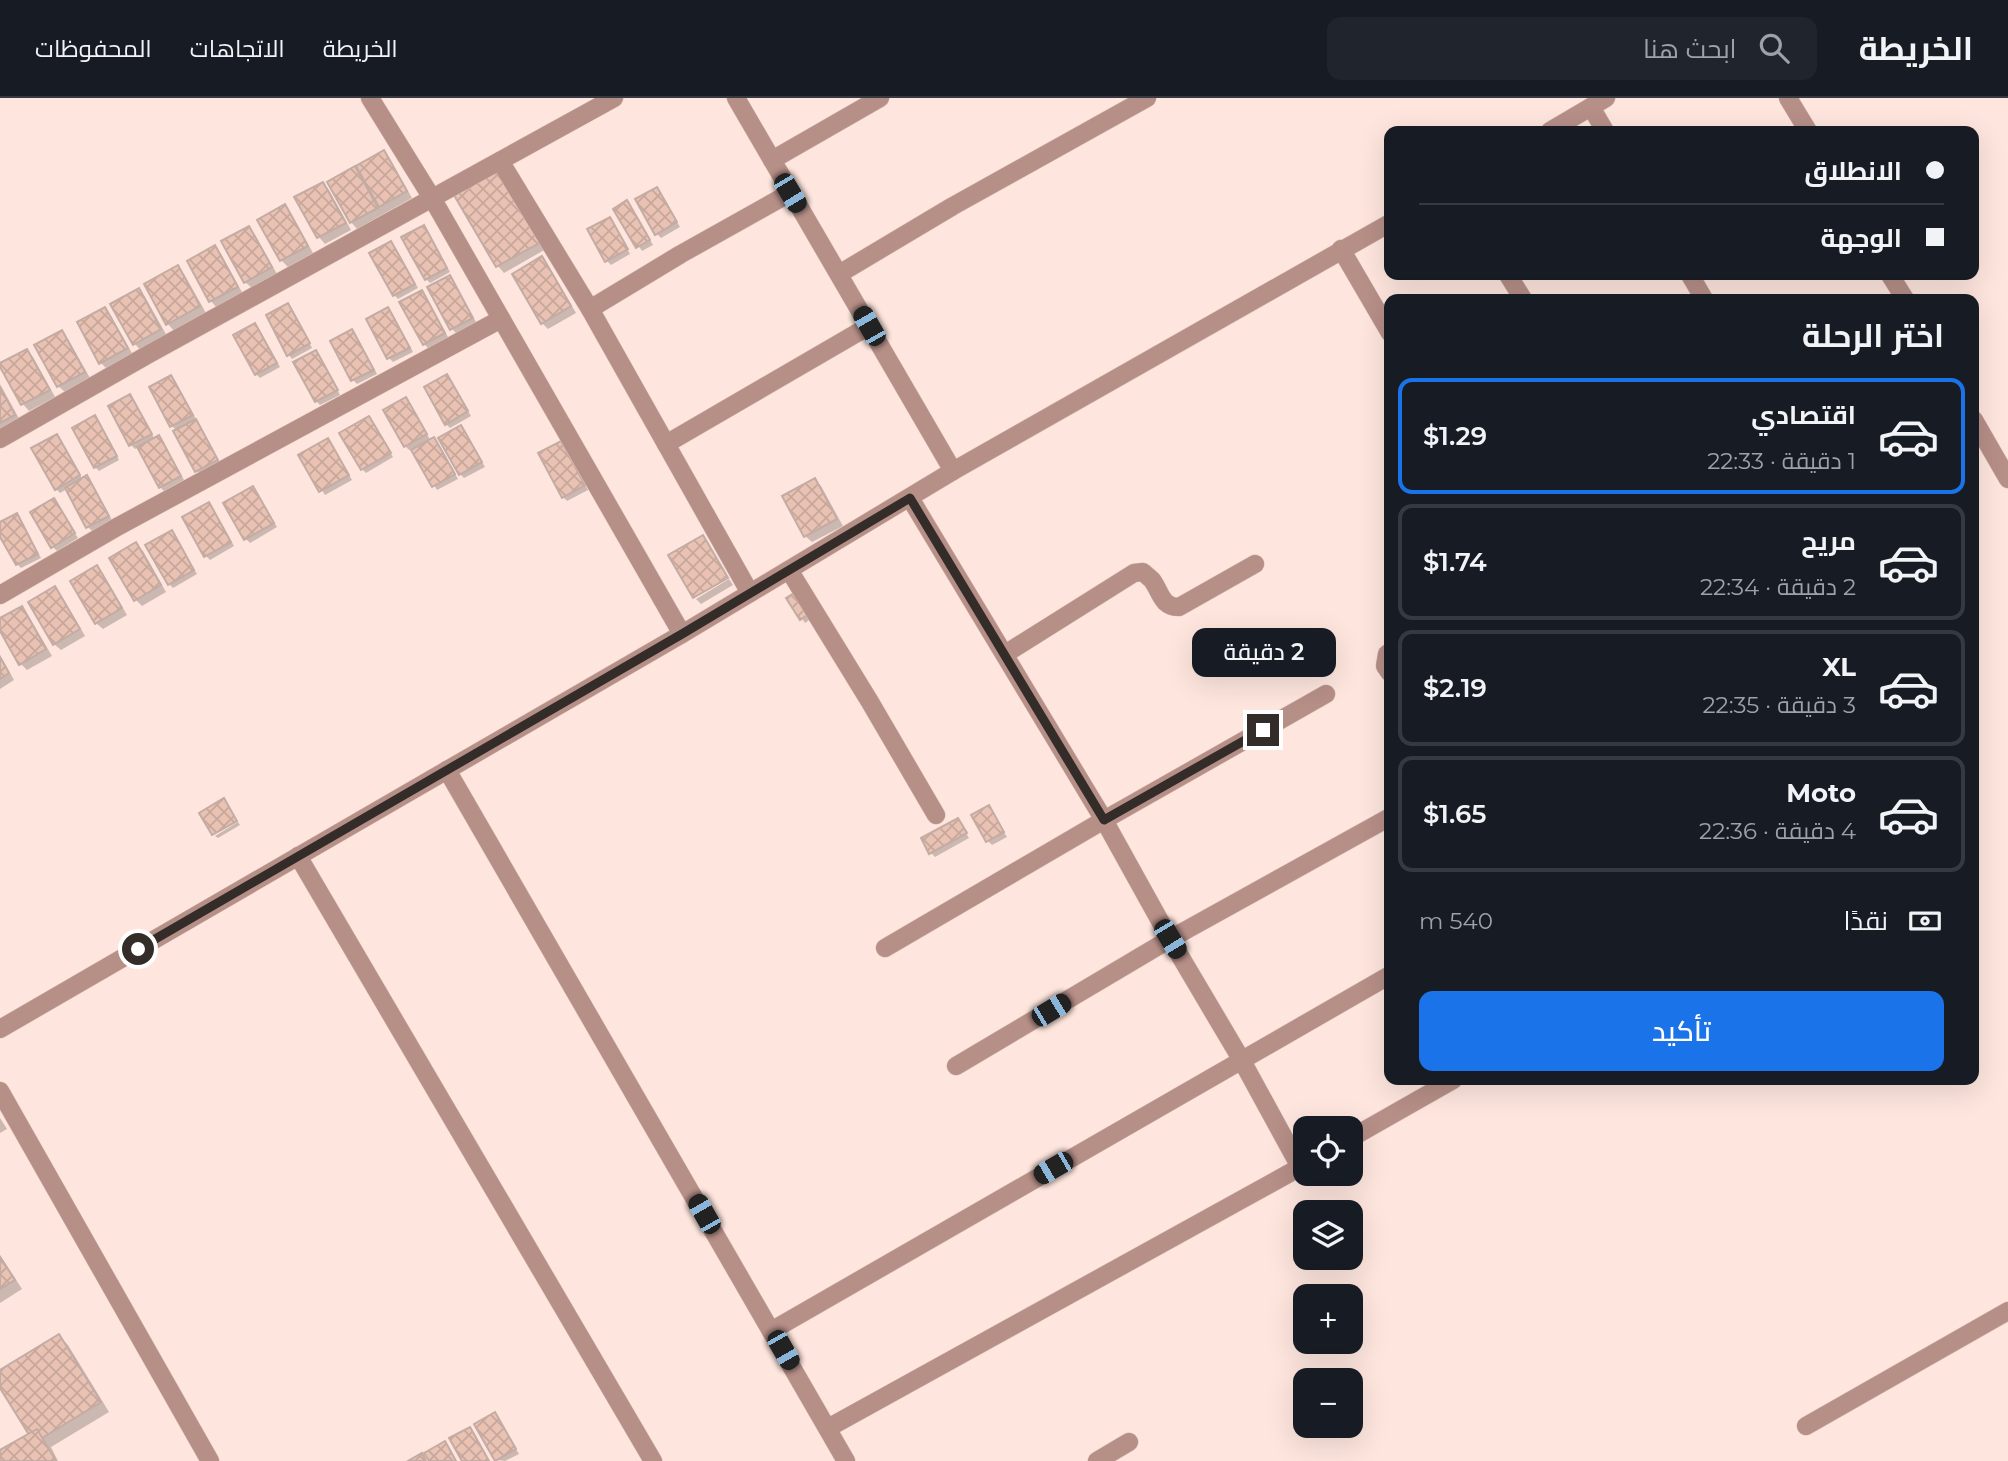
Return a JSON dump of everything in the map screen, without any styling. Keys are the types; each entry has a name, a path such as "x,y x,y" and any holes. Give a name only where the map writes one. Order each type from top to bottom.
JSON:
{"street":[{"path":"370,98 432,198 682,634"},
{"path":"0,439 614,98"},
{"path":"736,98 953,471"},
{"path":"772,160 880,98"},
{"path":"839,274 953,206 1147,98"},
{"path":"1788,98 1805,126"},
{"path":"1559,126 1598,103 1604,126"},
{"path":"500,161 590,309 750,593"},
{"path":"590,309 790,193"},
{"path":"0,1029 682,634 953,471 1384,226"},
{"path":"1341,250 1384,323"},
{"path":"0,595 117,527 501,318"},
{"path":"666,444 869,326"},
{"path":"1979,429 2008,479"},
{"path":"910,498 1104,820 1293,1149"},
{"path":"1005,654 1134,573 1143,572 1152,579 1165,604 1179,607 1255,564"},
{"path":"789,570 936,815"},
{"path":"885,948 1326,694"},
{"path":"447,770 846,1461"},
{"path":"956,1066 1170,939 1384,820"},
{"path":"299,856 653,1461"},
{"path":"771,1331 1384,978"},
{"path":"1363,1131 1444,1085"},
{"path":"0,1091 210,1461"},
{"path":"828,1428 1293,1172"},
{"path":"1806,1426 2008,1311"},
{"path":"1097,1461 1129,1442"}],"building":[{"path":"384,150 407,191 379,207 356,166"},
{"path":"355,166 378,208 350,223 327,182"},
{"path":"498,169 541,242 496,267 454,195"},
{"path":"323,182 346,223 317,238 294,197"},
{"path":"657,187 677,222 655,235 635,199"},
{"path":"627,200 650,240 636,248 613,209"},
{"path":"285,204 308,246 280,261 257,220"},
{"path":"610,217 628,249 605,262 587,229"},
{"path":"424,225 447,268 425,280 401,237"},
{"path":"249,226 272,267 244,283 221,241"},
{"path":"391,241 415,284 393,296 369,253"},
{"path":"215,245 238,287 209,302 187,261"},
{"path":"542,256 571,306 541,324 512,274"},
{"path":"178,265 200,306 166,325 144,284"},
{"path":"450,275 473,318 450,330 427,287"},
{"path":"139,288 161,329 133,345 110,304"},
{"path":"422,290 445,333 423,345 399,302"},
{"path":"288,303 310,343 287,356 266,315"},
{"path":"105,307 128,348 99,364 77,322"},
{"path":"388,307 410,348 387,359 366,319"},
{"path":"255,323 277,363 255,375 233,335"},
{"path":"352,329 374,370 351,381 330,341"},
{"path":"62,330 85,372 57,387 34,345"},
{"path":"27,349 50,390 21,405 0,363"},
{"path":"316,350 338,390 315,402 293,362"},
{"path":"447,374 468,411 445,425 424,387"},
{"path":"171,375 193,415 170,427 149,387"},
{"path":"0,387 15,415 0,423"},
{"path":"130,394 152,434 129,446 108,406"},
{"path":"406,397 427,434 404,447 383,410"},
{"path":"95,415 117,456 94,468 72,428"},
{"path":"369,416 391,453 361,470 339,433"},
{"path":"196,419 218,460 195,472 173,431"},
{"path":"461,425 482,462 459,475 438,438"},
{"path":"57,434 80,475 55,490 31,448"},
{"path":"159,435 181,476 159,488 137,447"},
{"path":"434,437 455,474 432,487 411,450"},
{"path":"328,438 349,475 319,492 298,455"},
{"path":"561,441 585,485 562,498 538,453"},
{"path":"87,475 109,516 86,528 65,488"},
{"path":"815,478 837,519 804,537 782,496"},
{"path":"253,486 274,523 244,540 223,503"},
{"path":"54,498 75,533 51,548 30,512"},
{"path":"209,502 231,542 204,557 182,517"},
{"path":"17,513 38,554 16,565 0,537 0,522"},
{"path":"172,530 194,570 168,585 145,545"},
{"path":"703,535 728,578 693,598 668,555"},
{"path":"136,542 161,585 134,601 109,558"},
{"path":"97,565 122,608 95,624 70,581"},
{"path":"55,586 80,629 53,645 28,602"},
{"path":"799,590 812,612 800,620 786,598"},
{"path":"22,606 46,649 19,665 0,631 0,618"},
{"path":"0,657 9,673 0,679"},
{"path":"224,798 237,821 212,835 199,813"},
{"path":"989,805 1004,832 986,842 971,815"},
{"path":"958,818 967,833 929,854 921,838"},
{"path":"0,1257 15,1280 0,1289"},
{"path":"59,1334 101,1402 34,1443 0,1388 0,1370"},
{"path":"495,1412 516,1449 495,1461 474,1424"},
{"path":"470,1427 489,1461 462,1461 449,1438"},
{"path":"37,1429 56,1461 0,1461 0,1450"},
{"path":"445,1441 456,1461 429,1461 424,1453"},
{"path":"422,1453 426,1461 408,1461"}],"route":[{"path":"138,949 682,634 910,498 1104,820 1263,730"}]}
